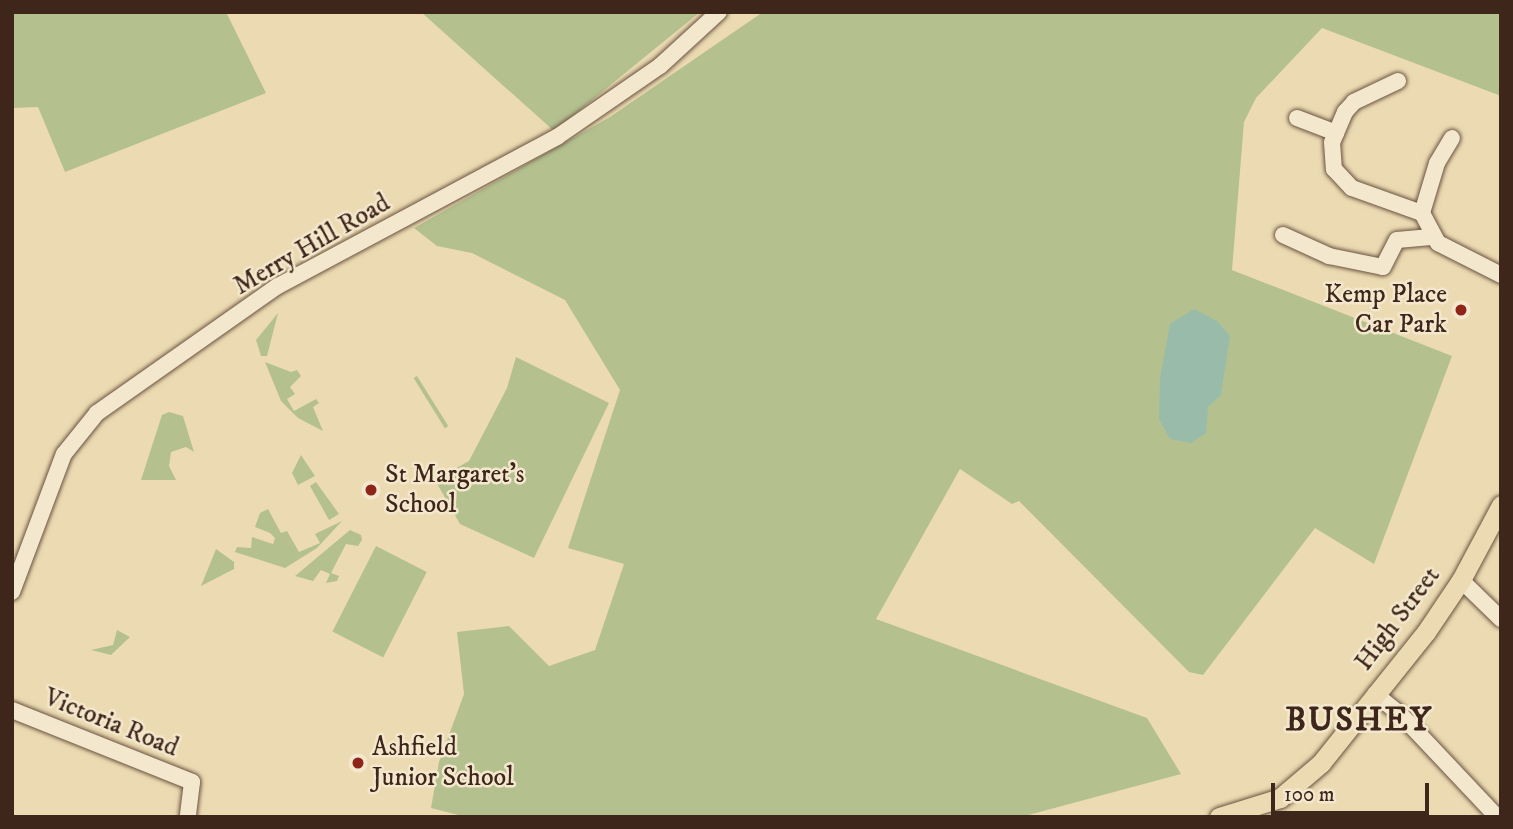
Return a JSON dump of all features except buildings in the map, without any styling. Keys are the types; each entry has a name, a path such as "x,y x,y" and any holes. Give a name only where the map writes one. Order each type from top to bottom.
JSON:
{"main road":[{"name":"High Street","path":"1219,817 1265,805 1294,789 1321,763 1461,580 1501,505"}],"street":[{"name":"Merry Hill Road","path":"12,592 64,454 97,412 278,286 557,137 660,66 719,12"},
{"path":"1398,81 1354,102 1336,132 1332,163 1343,181 1422,213 1434,237 1443,247 1501,275"},
{"path":"1297,118 1336,132"},
{"path":"1422,213 1437,163 1452,138"},
{"path":"1283,235 1329,256 1383,267 1397,240 1434,237"},
{"path":"1461,580 1501,619"},
{"path":"1375,694 1401,715 1497,817"},
{"name":"Victoria Road","path":"12,710 192,782 188,817"}],"green space":[{"path":"12,12 226,12 266,93 65,172 38,107 12,108"},
{"path":"421,12 700,12 554,131"},
{"path":"763,12 1501,12 1501,96 1322,28 1256,98 1244,122 1232,270 1452,356 1374,564 1315,528 1203,675 1189,672 1019,501 1012,504 960,469 876,619 1147,718 1181,774 1021,817 466,817 431,808 439,762 464,694 457,632 509,626 549,666 595,650 624,564 568,548 620,390 565,300 472,253 437,246 414,228 610,117"},
{"path":"278,313 267,356 261,356 256,340"},
{"path":"516,357 609,403 534,558 460,524 435,480 469,461 507,388"},
{"path":"265,362 291,372 297,370 301,376 290,387 295,394 287,399 294,411 316,399 319,403 313,407 323,431 298,418 281,401"},
{"path":"417,376 448,426 445,428 414,378"},
{"path":"169,412 183,416 194,452 186,447 171,452 169,466 176,480 141,480 162,415"},
{"path":"301,455 315,476 298,485 292,473"},
{"path":"316,482 339,514 329,520 310,486"},
{"path":"268,509 281,533 287,531 299,552 320,543 315,534 342,521 317,548 285,568 235,552 237,547 251,548 252,537 273,544 275,538 270,533 255,527 260,513"},
{"path":"350,530 361,535 362,540 358,546 346,544 331,573 339,576 337,581 326,583 330,574 321,570 313,581 295,576"},
{"path":"376,546 427,572 383,657 332,632"},
{"path":"216,549 234,562 234,569 201,586"},
{"path":"117,630 130,637 111,655 91,650 113,645"}],"shaded area":[{"path":"1194,309 1217,321 1230,336 1221,395 1208,407 1206,433 1191,443 1170,439 1159,419 1160,378 1170,324"}],"place":[{"name":"Kemp Place Car Park","path":"1461,310"},
{"name":"St Margaret's School","path":"371,490"},
{"name":"Ashfield Junior School","path":"358,763"}],"district":[{"name":"BUSHEY","path":"1359,721"}]}
